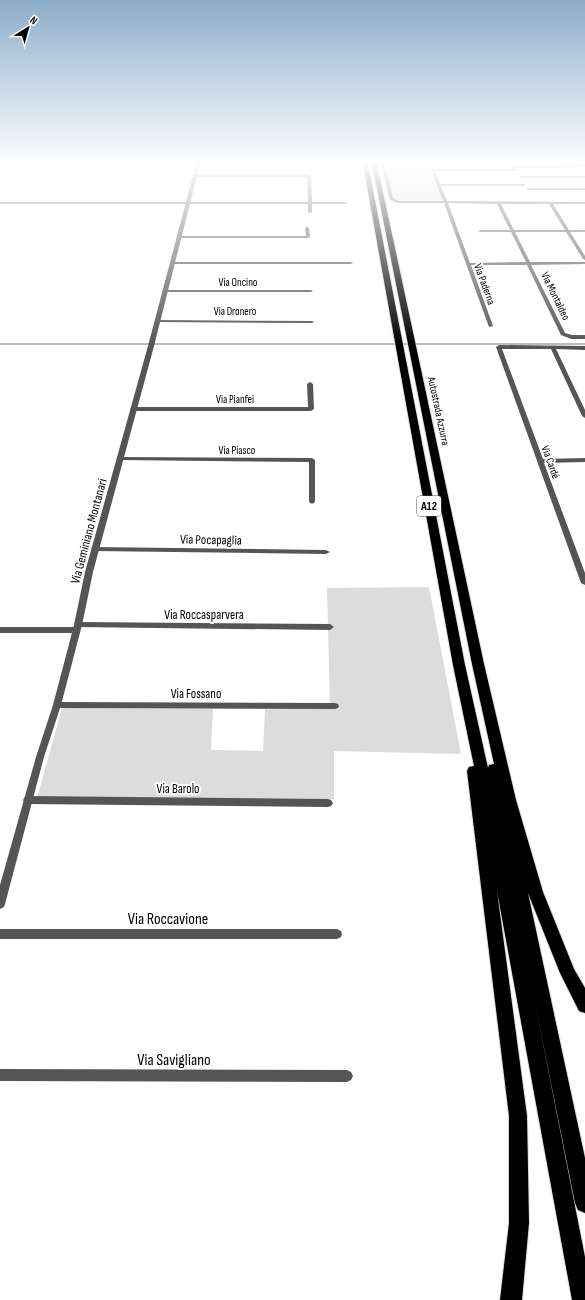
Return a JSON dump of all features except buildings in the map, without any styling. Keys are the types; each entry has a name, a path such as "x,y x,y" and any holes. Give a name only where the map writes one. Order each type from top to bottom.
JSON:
{"highway":[{"name":"Autostrada Azzurra","path":"377,225 459,665"},
{"name":"Autostrada Azzurra","path":"387,225 478,664"},
{"path":"478,664 509,800 535,892 568,973 585,1005"},
{"path":"478,664 496,780 585,1203"},
{"path":"459,665 484,783 538,1072 583,1300"},
{"path":"459,665 488,876 518,1116 519,1223 511,1300"}],"street":[{"name":"Via Geminiano Montanari","path":"0,904 40,757 57,705 95,549 134,409 182,225"},
{"name":"Via Paderna","path":"453,225 491,326"},
{"name":"Via Montaldeo","path":"509,225 563,334 573,337 585,337"},
{"path":"564,225 585,259"},
{"path":"179,237 308,237 308,228"},
{"path":"480,231 585,231"},
{"path":"172,263 351,263"},
{"path":"468,264 585,263"},
{"name":"Via Oncino","path":"165,291 311,291"},
{"name":"Via Dronero","path":"157,321 312,322"},
{"name":"Via Cardé","path":"553,348 499,347 585,584"},
{"path":"585,348 553,348 585,416"},
{"name":"Via Pianfei","path":"134,409 311,409 310,384"},
{"name":"Via Piasco","path":"120,459 312,460 312,502"},
{"path":"540,461 585,460"},
{"name":"Via Pocapaglia","path":"95,549 326,552"},
{"name":"Via Roccasparvera","path":"0,630 77,627 330,627"},
{"name":"Via Fossano","path":"57,705 336,706"},
{"name":"Via Barolo","path":"28,800 328,803"},
{"name":"Via Roccavione","path":"0,934 337,934"},
{"name":"Via Savigliano","path":"0,1075 347,1076"}],"shaded area":[{"path":"429,587 461,754 334,751 334,799 37,798 62,708 213,709 211,750 263,751 265,709 330,708 327,588"}],"waterway":[{"path":"0,344 585,344"}]}
